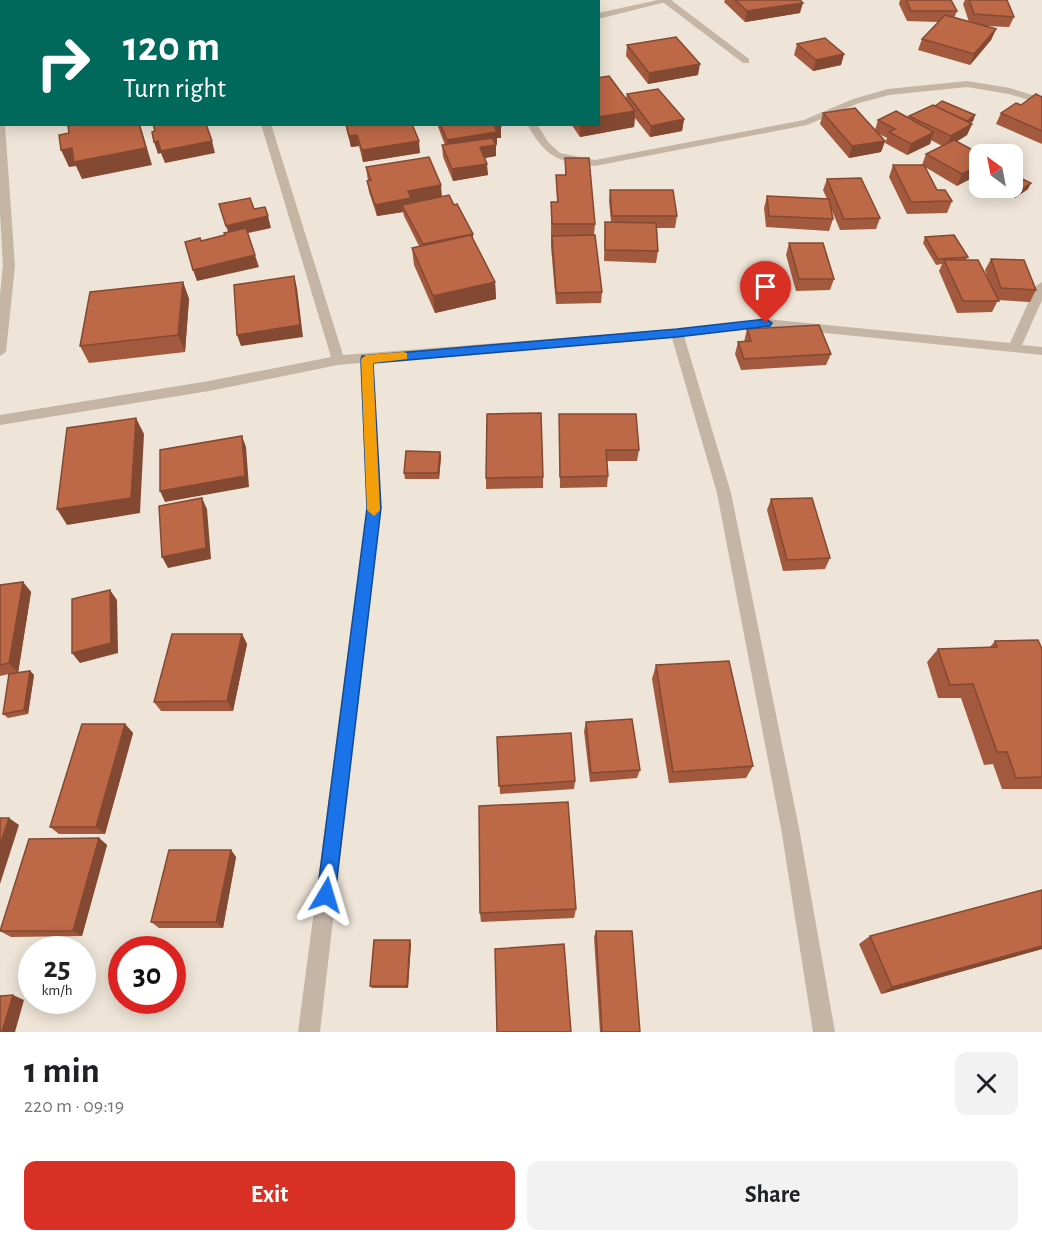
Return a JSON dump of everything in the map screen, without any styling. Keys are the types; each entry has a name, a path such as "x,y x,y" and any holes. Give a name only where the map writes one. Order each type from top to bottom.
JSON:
{"street":[{"path":"600,16 669,0 746,61"},
{"path":"533,126 542,144 552,154 568,160 595,163 807,122 856,101 888,92 967,84 1010,91 1042,101"},
{"path":"0,126 9,266 0,352"},
{"path":"267,126 338,360"},
{"path":"1014,348 1042,286"},
{"path":"0,420 209,386 338,360 677,333 766,323 1042,351"},
{"path":"677,333 724,493 790,828 824,1032"},
{"path":"309,1032 374,508 366,359"}],"building":[{"path":"735,0 800,0 803,3 747,11"},
{"path":"906,0 951,0 957,11 911,11"},
{"path":"969,0 1007,0 1014,17 974,14"},
{"path":"945,15 996,29 974,54 922,39"},
{"path":"676,37 700,64 649,73 627,45"},
{"path":"825,38 844,54 816,60 797,44"},
{"path":"609,76 635,111 600,117 600,78"},
{"path":"658,89 684,119 651,126 627,94"},
{"path":"1036,94 1042,97 1042,131 1001,113 1016,103 1021,105"},
{"path":"942,101 975,115 967,121 935,106"},
{"path":"933,105 972,124 951,136 909,116"},
{"path":"855,108 885,141 852,146 823,113"},
{"path":"896,111 934,132 911,144 889,132 895,129 878,120"},
{"path":"68,126 140,126 146,148 74,162 72,148 61,150 59,135 69,133"},
{"path":"154,126 207,126 212,141 161,151 158,141 154,142 152,132 155,131"},
{"path":"346,126 413,126 419,141 362,150 357,135 349,136"},
{"path":"441,126 501,126 495,127 497,132 447,140"},
{"path":"492,138 496,145 480,147 487,164 452,169 442,145"},
{"path":"954,140 969,148 969,170 962,174 926,154"},
{"path":"429,157 441,185 408,191 411,198 375,205 367,181 371,180 366,167"},
{"path":"565,158 589,158 595,224 552,224 551,202 558,202 556,175 566,175"},
{"path":"893,165 924,165 937,190 945,190 952,201 911,202"},
{"path":"861,178 880,218 844,219 827,179"},
{"path":"1023,179 1031,183 1023,189"},
{"path":"610,190 673,190 677,216 612,216"},
{"path":"449,195 454,205 457,204 473,234 423,244 402,205"},
{"path":"767,196 829,199 833,219 769,216"},
{"path":"250,198 254,209 265,207 268,216 226,226 219,204"},
{"path":"605,222 656,223 658,251 605,250"},
{"path":"246,228 255,255 193,270 185,242 200,238 201,241"},
{"path":"471,235 495,282 433,296 412,248"},
{"path":"595,235 602,292 556,293 552,236"},
{"path":"954,235 968,257 938,259 925,237"},
{"path":"789,243 823,243 834,279 799,279"},
{"path":"991,259 1024,260 1036,290 1001,288"},
{"path":"944,260 978,260 999,301 963,301"},
{"path":"783,270 788,286 755,287 751,271"},
{"path":"294,276 300,325 237,335 234,285"},
{"path":"183,282 178,335 80,346 90,292"},
{"path":"819,325 831,354 744,359 738,342 751,341 747,329"},
{"path":"541,413 543,477 486,478 487,414"},
{"path":"559,414 636,414 639,450 606,450 608,476 560,477"},
{"path":"136,418 131,498 57,509 67,428"},
{"path":"242,436 245,476 160,491 160,450"},
{"path":"406,451 440,452 438,473 404,473"},
{"path":"202,498 206,548 162,557 159,506"},
{"path":"812,498 830,558 787,560 771,499"},
{"path":"23,582 9,663 0,665 0,585"},
{"path":"110,590 111,643 72,653 72,599"},
{"path":"172,634 242,634 227,701 154,702"},
{"path":"1038,640 1042,649 1042,777 1016,778 1007,752 997,752 973,684 950,685 938,649 997,647 995,641"},
{"path":"729,661 753,766 673,772 656,665"},
{"path":"30,671 24,710 3,714 9,674"},
{"path":"632,719 640,770 591,773 586,722"},
{"path":"82,724 125,724 96,827 50,827"},
{"path":"571,733 575,781 499,786 497,737"},
{"path":"568,802 576,909 480,913 479,806"},
{"path":"0,818 9,818 0,845"},
{"path":"99,838 73,931 0,931 29,839"},
{"path":"169,850 231,850 216,922 151,922"},
{"path":"1042,890 1042,946 892,987 870,936"},
{"path":"596,931 632,931 640,1032 602,1032"},
{"path":"374,940 410,940 407,986 370,986"},
{"path":"564,944 571,1032 497,1032 495,949"},
{"path":"13,995 2,1032 0,1032 0,996"}],"slow traffic":[{"path":"374,510 366,359 403,356"}],"route":[{"path":"326,895 374,508 366,359 677,333 766,323"}]}
